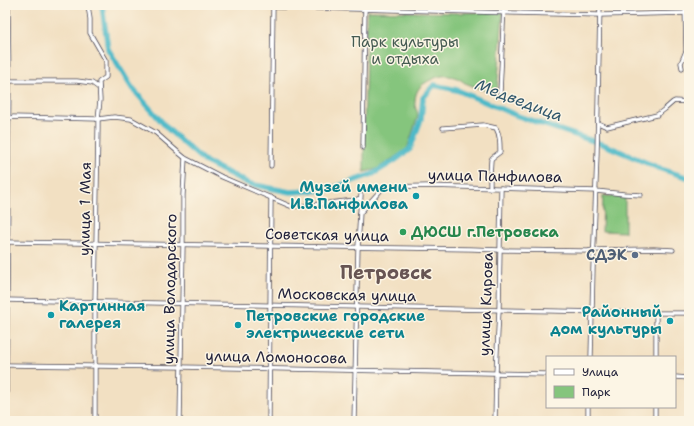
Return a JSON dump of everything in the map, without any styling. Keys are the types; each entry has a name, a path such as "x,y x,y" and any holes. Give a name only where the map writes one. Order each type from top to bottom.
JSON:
{"street":[{"path":"6,421 7,119 9,81 8,5"},
{"name":"улица 1 Мая","path":"88,5 90,33 106,61 106,76 99,82 100,100 98,118 95,302 95,421"},
{"path":"500,93 504,5"},
{"path":"591,356 600,5"},
{"path":"682,68 681,63 686,51 687,13 685,5"},
{"path":"271,166 273,6 365,7 600,14 687,13"},
{"path":"363,148 365,7"},
{"path":"9,81 77,81 92,83 99,88"},
{"path":"598,124 607,127 657,115 675,101 689,102"},
{"path":"7,119 13,117 114,117 131,119 156,133 185,158 222,178 290,206 355,200 360,196 354,371 354,421"},
{"path":"443,128 483,125 496,128 499,133 500,152 491,160 490,188"},
{"name":"улица Володарского","path":"180,421 183,195 185,158"},
{"name":"улица Панфилова","path":"360,213 381,190 387,187 426,186 501,188 596,191 641,195"},
{"name":"улица Кирова","path":"496,421 501,188"},
{"path":"269,421 270,198"},
{"name":"Советская улица","path":"6,242 588,252 593,250 673,250"},
{"name":"Московская улица","path":"6,300 656,314 689,313"},
{"path":"656,314 656,356"},
{"name":"улица Ломоносова","path":"6,365 181,366 354,371 546,374"},
{"path":"676,377 689,378"},
{"path":"588,408 588,421"},
{"path":"655,408 655,421"}],"green space":[{"name":"Парк культуры и отдыха","path":"367,11 456,13 503,12 497,94 465,83 460,79 448,76 436,77 425,83 417,91 415,106 418,116 407,149 377,169 364,172 364,142"},
{"path":"603,196 625,196 625,232 602,231"}],"waterway":[{"name":"Медведица","path":"102,5 108,49 132,88 169,130 204,161 250,184 290,192 327,190 373,174 410,149 421,119 423,98 434,85 457,90 518,116 605,145 661,169 689,178"}],"place":[{"name":"Музей имени И.В.Панфилова","path":"416,196"},
{"name":"ДЮСШ г.Петровска","path":"403,232"},
{"name":"СДЭК","path":"635,255"},
{"name":"Картинная галерея","path":"51,315"},
{"name":"Районный дом культуры","path":"670,321"},
{"name":"Петровские городские электрические сети","path":"238,325"}],"district":[{"name":"Петровск","path":"386,272"}]}
